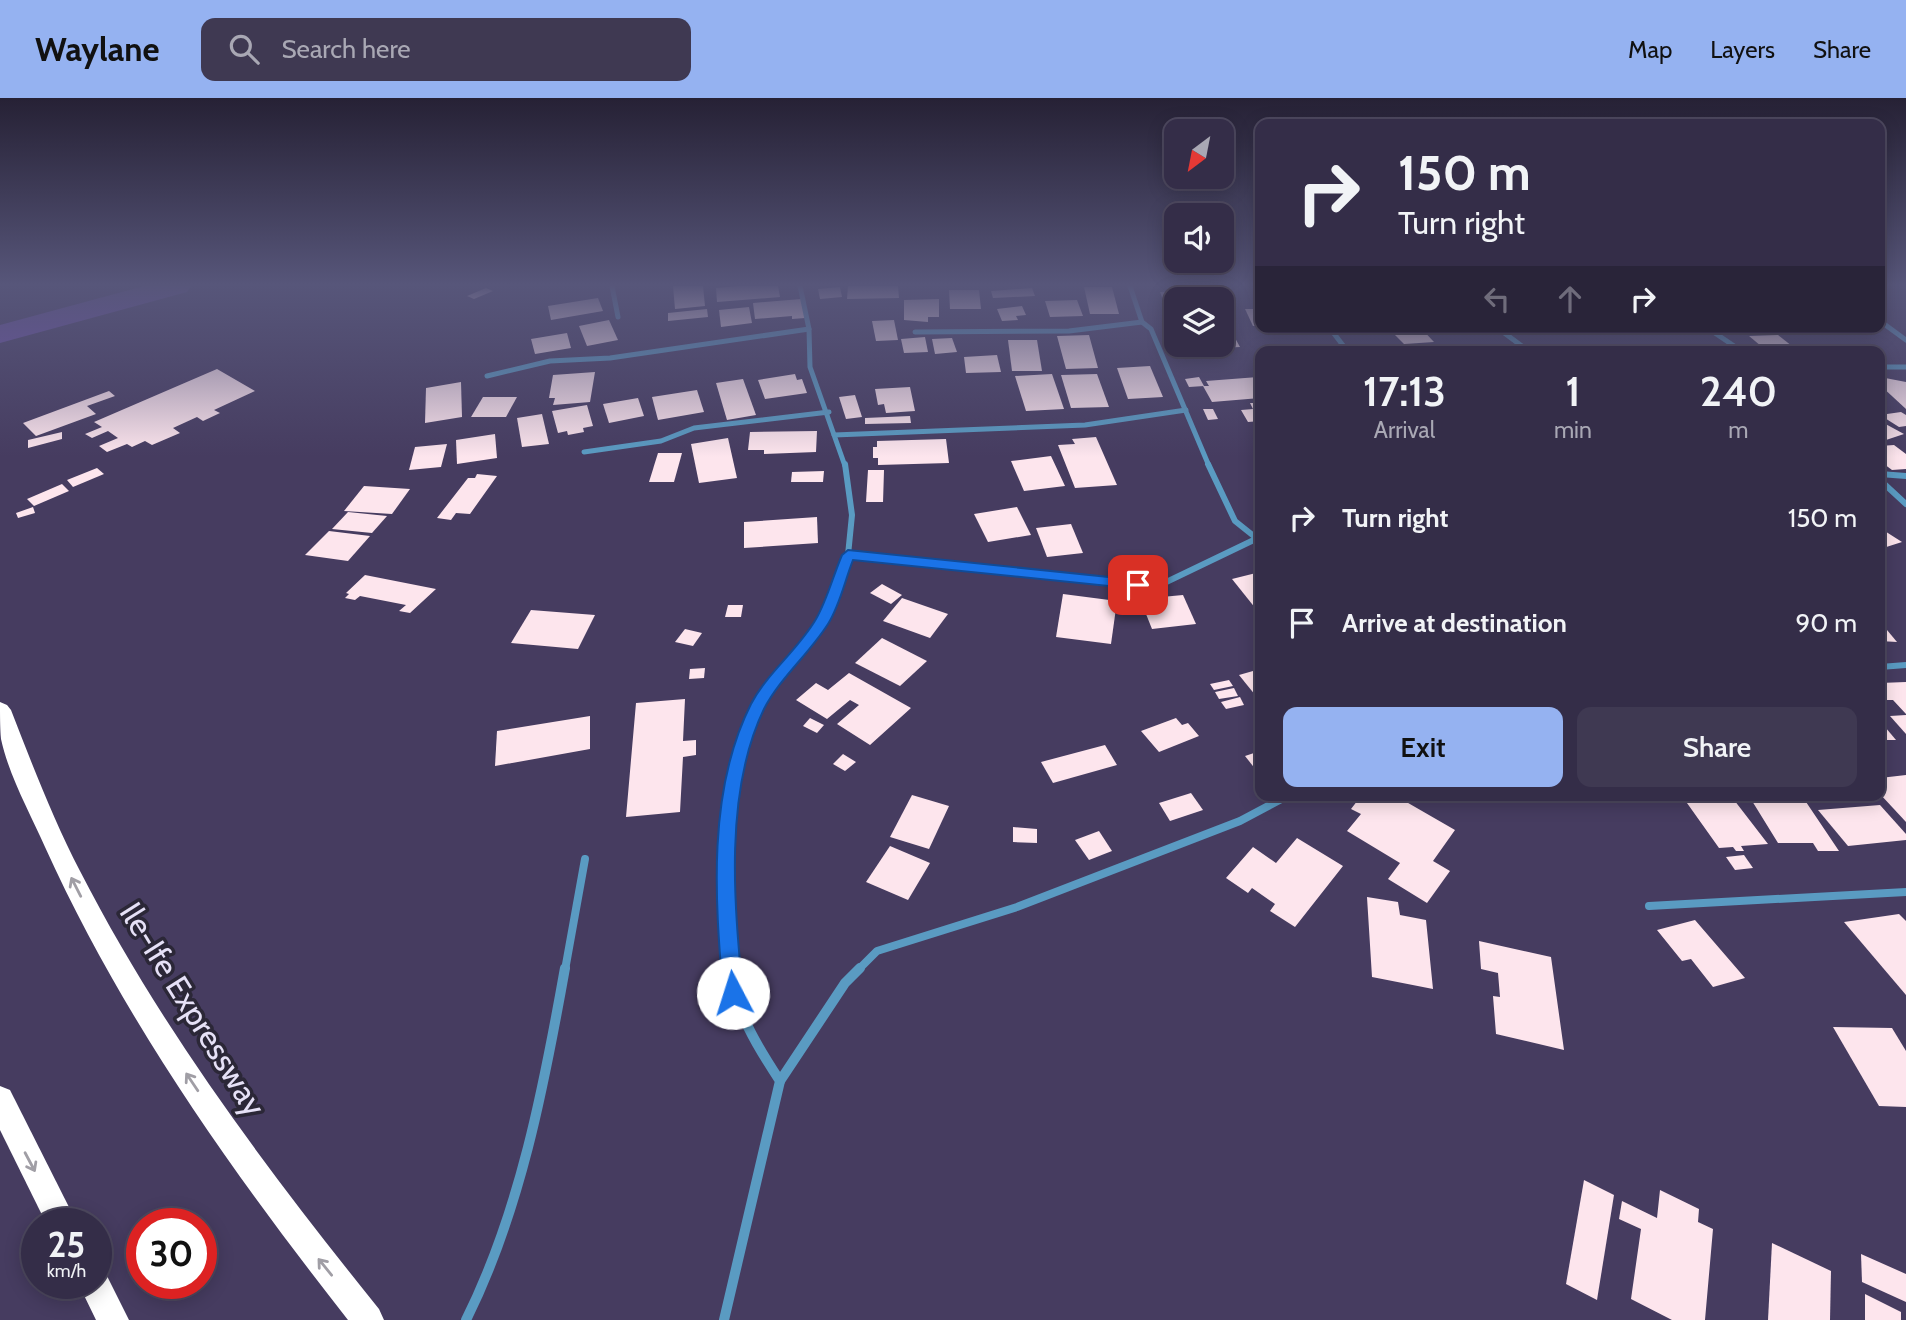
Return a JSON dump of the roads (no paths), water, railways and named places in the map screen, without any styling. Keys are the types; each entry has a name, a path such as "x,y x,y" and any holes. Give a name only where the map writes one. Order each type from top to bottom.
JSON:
{"highway":[{"name":"Ile-Ife Expressway","path":"0,710 30,794 124,979 240,1154 368,1320"},
{"path":"0,1100 54,1208"},
{"path":"102,1299 113,1320"}],"street":[{"path":"488,376 550,361 610,358 709,343"},
{"path":"780,1081 754,1041 733,993 726,923 728,818 745,735 759,704 822,621 848,555 852,515 844,457 810,368 809,343"},
{"path":"1157,343 1226,507 1235,521 1255,535"},
{"path":"1885,367 1906,367"},
{"path":"834,435 1085,425 1186,410"},
{"path":"584,452 661,441 694,428 829,412"},
{"path":"1885,474 1906,476"},
{"path":"1885,485 1906,504"},
{"path":"848,555 1158,586 1255,538"},
{"path":"1885,667 1906,665"},
{"path":"724,1320 738,1248 780,1081 845,983 877,951 1017,907 1240,821 1278,801"},
{"path":"466,1320 483,1286 539,1112 584,859"},
{"path":"1649,906 1906,892"}]}
